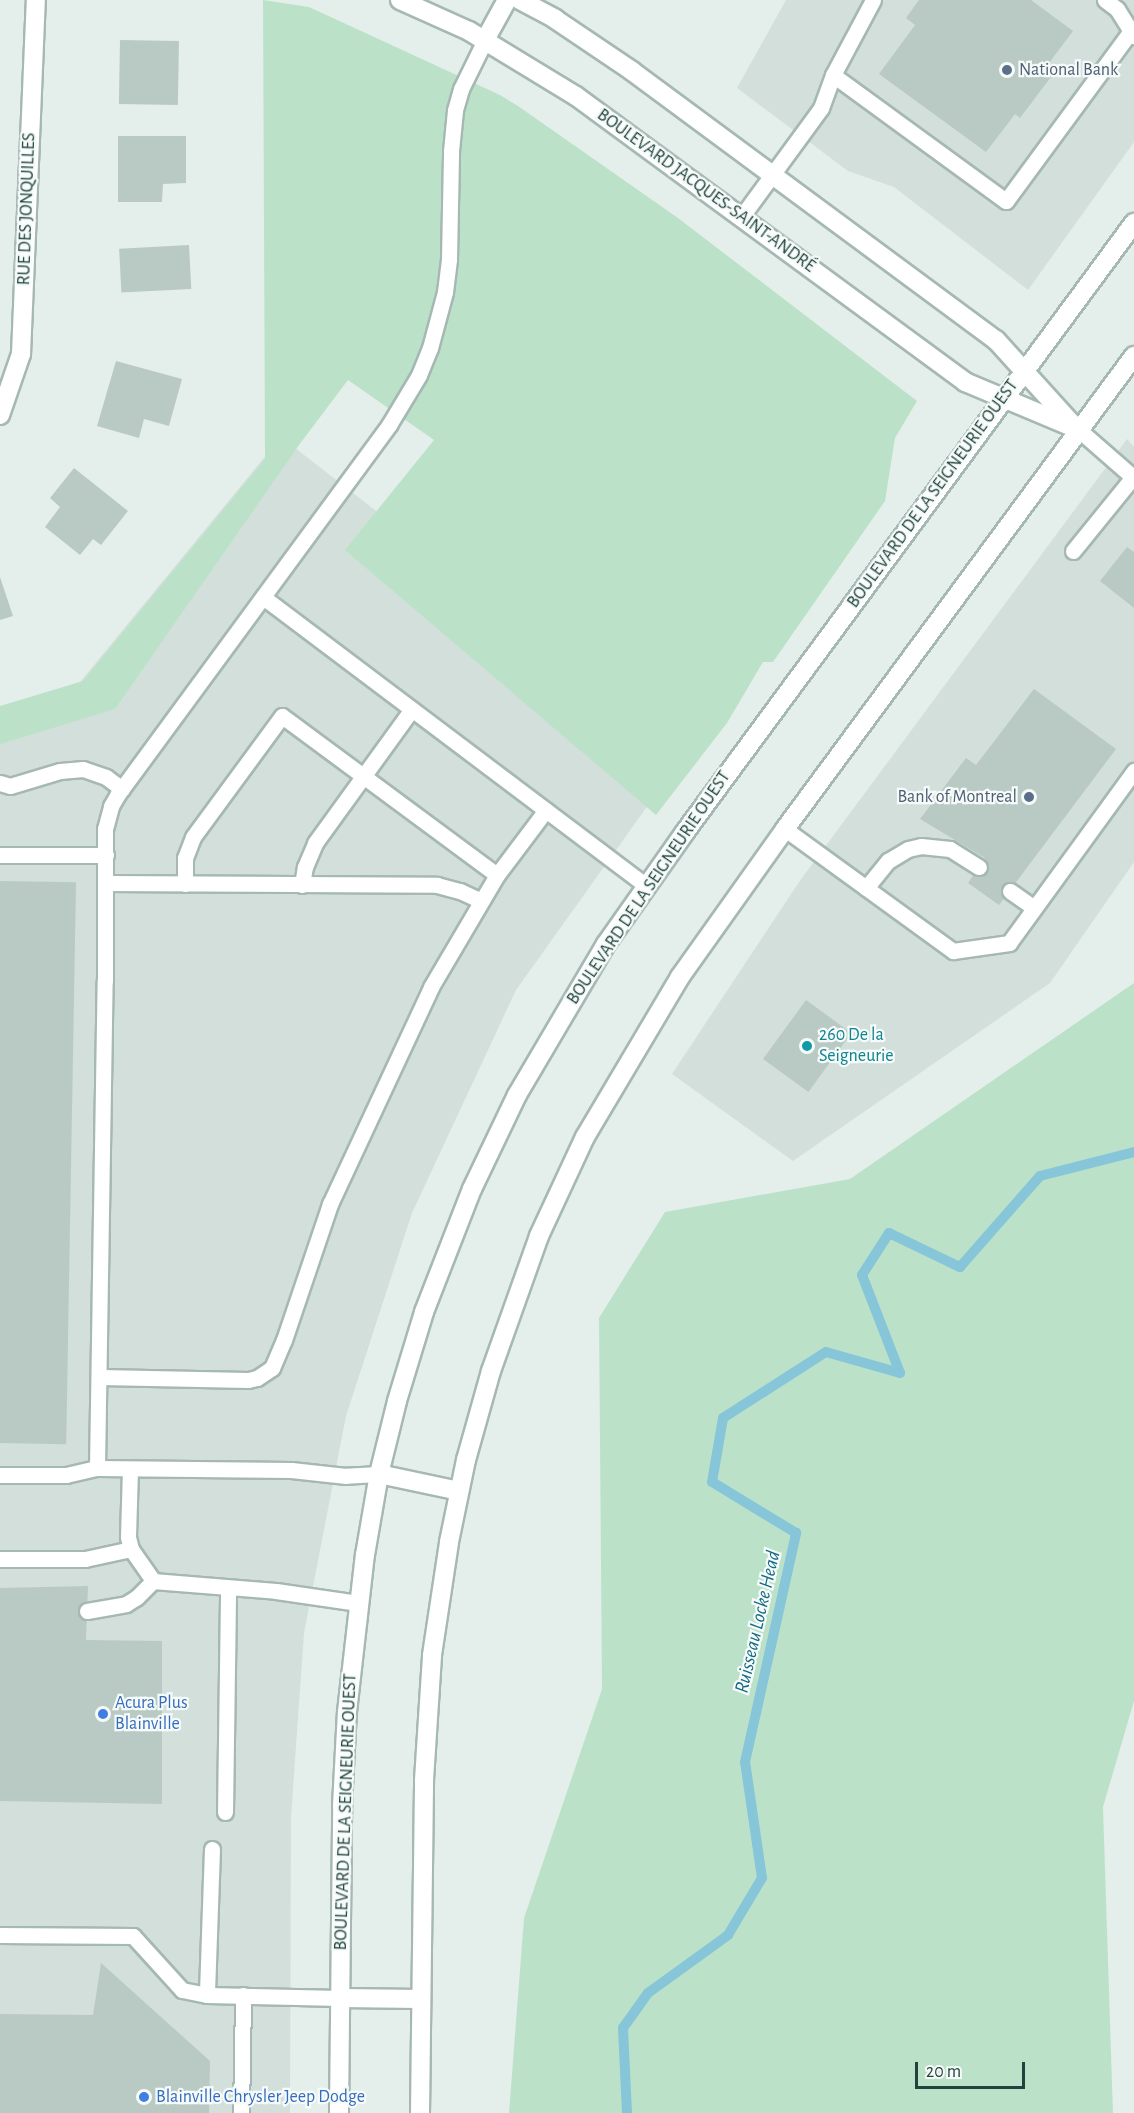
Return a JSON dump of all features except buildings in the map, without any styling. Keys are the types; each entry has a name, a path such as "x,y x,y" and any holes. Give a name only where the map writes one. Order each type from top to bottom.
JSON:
{"main road":[{"name":"RUE DES JONQUILLES","path":"0,415 21,354 36,0"},
{"name":"BOULEVARD JACQUES-SAINT-ANDRÉ","path":"400,0 485,40 576,96 965,381 1079,430"},
{"path":"485,40 507,0"},
{"path":"520,0 555,19 632,71 996,340 1079,430"},
{"name":"BOULEVARD DE LA SEIGNEURIE OUEST","path":"339,2113 342,1806 347,1712 358,1604 379,1474 397,1401 424,1312 472,1189 543,1050 601,953 646,886 1134,223"},
{"path":"420,2113 426,1734 432,1655 459,1491 491,1371 539,1236 578,1151 609,1093 670,992 785,829 1134,356"},
{"path":"379,1474 459,1491"},
{"path":"340,1998 422,1999"}],"lane":[{"path":"742,216 821,108 833,75 873,0"},
{"path":"833,75 1006,201 1132,34 1117,9 1105,0"},
{"path":"97,1468 106,819 122,789 408,396 430,348 445,292 449,260 451,151 455,110 461,89 485,40"},
{"path":"1073,551 1133,478 1079,430"},
{"path":"262,597 646,886"},
{"path":"302,885 305,867 315,843 412,709"},
{"path":"185,884 185,858 193,837 282,716 497,875"},
{"path":"0,783 10,786 60,771 83,769 106,777 122,789"},
{"path":"785,829 953,951 1009,943 1134,771"},
{"path":"100,1377 248,1380 257,1378 272,1368 284,1340 320,1232 348,1164 431,987 497,875 546,810"},
{"path":"866,888 888,861 898,854 921,846 950,849 979,867"},
{"path":"0,855 106,855"},
{"path":"106,884 437,885 460,891 481,901"},
{"path":"1010,891 1034,908"},
{"path":"0,1475 66,1475 97,1468 291,1470 346,1476 379,1474"},
{"path":"130,1469 128,1537 131,1549 153,1581"},
{"path":"0,1559 85,1559 131,1549"},
{"path":"153,1581 276,1591 358,1604"},
{"path":"87,1611 126,1604 137,1597 153,1581"},
{"path":"225,1812 228,1588"},
{"path":"207,1995 212,1849"},
{"path":"0,1935 132,1936 183,1990 207,1995 340,1998"},
{"path":"241,2113 243,1995"}],"shaded area":[{"path":"786,0 1134,0 1134,142 1028,290 894,187 848,171 737,88"},
{"path":"281,437 686,752 516,990 412,1213 346,1416 304,1633 291,1817 290,2113 0,2113 0,711 76,687"},
{"path":"1127,439 1134,447 1134,862 1050,983 793,1161 672,1074 799,882"}],"green space":[{"path":"263,0 309,7 500,95 518,106 678,218 917,401 895,438 885,501 773,662 763,662 727,723 656,815 345,550 434,440 348,380 299,445 115,709 0,744 0,706 83,681 265,459"},
{"path":"1134,983 1134,1701 1103,1807 1113,2113 509,2113 524,1918 602,1689 599,1318 665,1212 850,1179"}],"waterway":[{"name":"Ruisseau Locke Head","path":"627,2113 623,2028 648,1993 728,1935 762,1878 745,1762 796,1533 712,1482 723,1418 826,1352 900,1373 862,1275 889,1233 960,1267 1040,1176 1134,1152"}],"place":[{"name":"National Bank","path":"1007,70"},
{"name":"Bank of Montreal","path":"1029,797"},
{"name":"260 De la Seigneurie","path":"807,1046"},
{"name":"Acura Plus Blainville","path":"103,1714"},
{"name":"Blainville Chrysler Jeep Dodge","path":"144,2097"}]}
